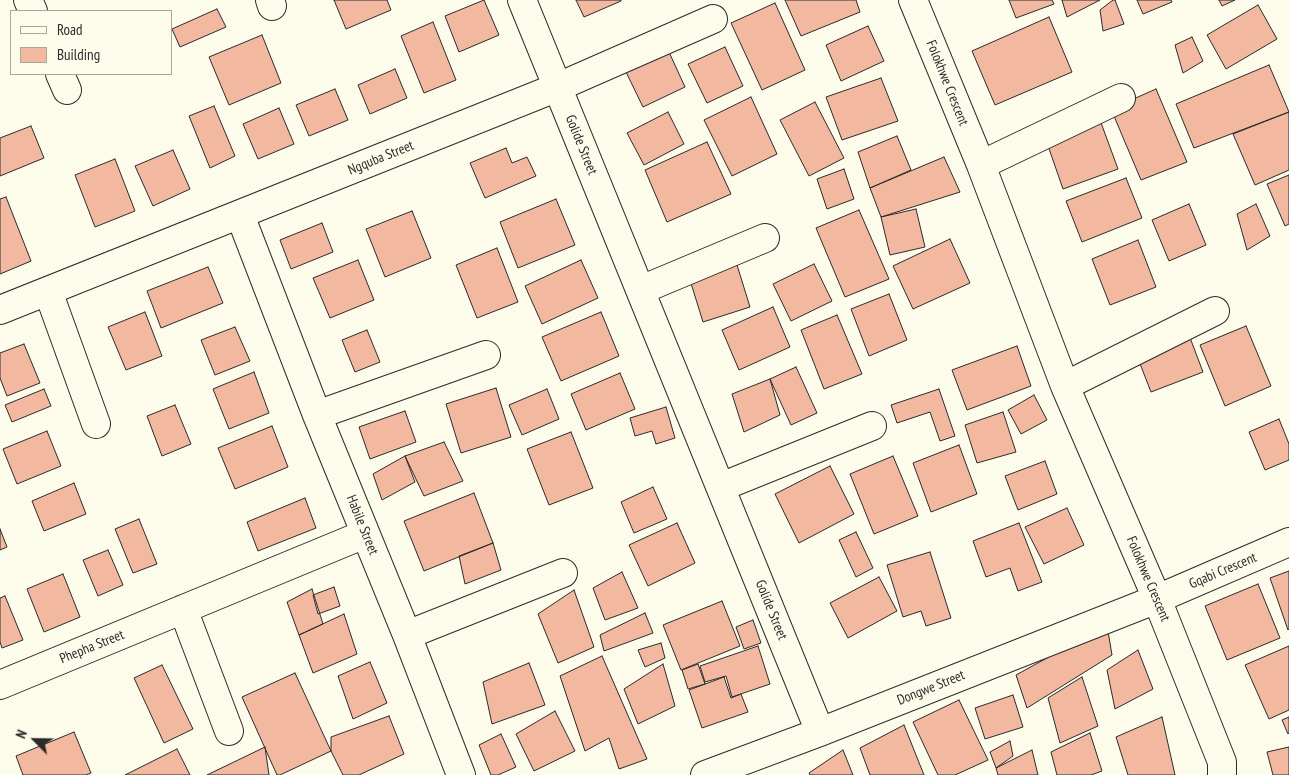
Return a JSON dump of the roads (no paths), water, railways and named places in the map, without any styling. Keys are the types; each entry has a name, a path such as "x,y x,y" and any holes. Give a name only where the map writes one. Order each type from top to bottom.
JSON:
{"street":[{"name":"Golide Street","path":"522,0 820,732"},
{"name":"Folokhwe Crescent","path":"913,0 981,165 1065,386 1157,599 1222,762 1222,775"},
{"name":"Ngquba Street","path":"0,310 558,87 713,19"},
{"path":"981,165 1121,98"},
{"name":"Habile Street","path":"240,214 317,415 407,635 461,775"},
{"path":"640,290 765,238"},
{"path":"48,291 96,424"},
{"path":"1065,386 1215,311"},
{"path":"317,415 486,356"},
{"path":"721,488 872,426"},
{"name":"Phepha Street","path":"0,685 365,534"},
{"name":"Gqabi Crescent","path":"1157,599 1289,542"},
{"path":"407,635 563,573"},
{"name":"Dongwe Street","path":"705,775 820,732 1157,599"},
{"path":"183,609 229,731"}]}
